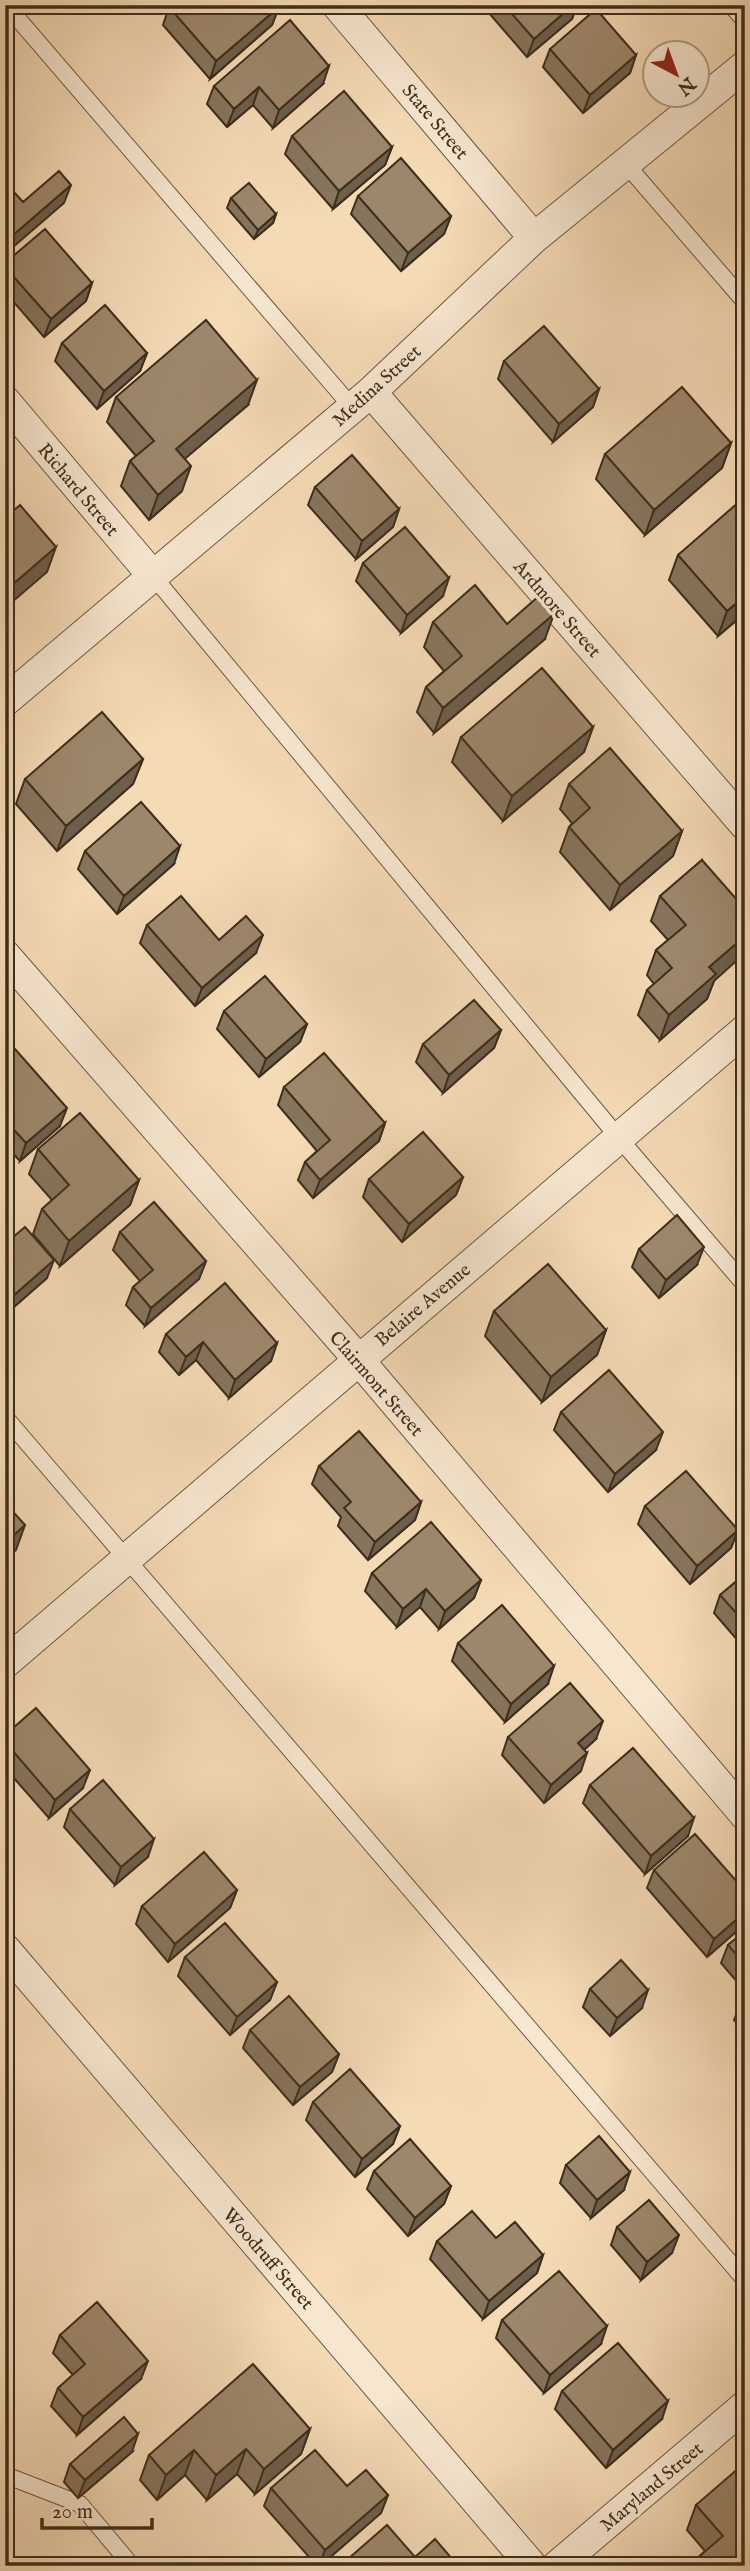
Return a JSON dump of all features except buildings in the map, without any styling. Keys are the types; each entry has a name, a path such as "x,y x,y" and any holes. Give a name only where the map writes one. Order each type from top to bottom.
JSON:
{"street":[{"name":"State Street","path":"337,5 534,238"},
{"name":"Medina Street","path":"5,701 362,400 534,238 745,66"},
{"name":"Ardmore Street","path":"362,400 745,825"},
{"name":"Richard Street","path":"5,401 153,576"},
{"name":"Clairmont Street","path":"5,955 358,1359 745,1815"},
{"name":"Belaire Avenue","path":"5,1663 745,1030"},
{"name":"Woodruff Street","path":"5,1949 532,2566"},
{"name":"Maryland Street","path":"556,2566 745,2406"}],"lane":[{"path":"6,5 362,400"},
{"path":"731,5 745,21"},
{"path":"625,163 745,302"},
{"path":"153,576 618,1137 745,1285"},
{"path":"5,1417 745,2280"},
{"path":"5,2475 80,2504 132,2566"}]}
